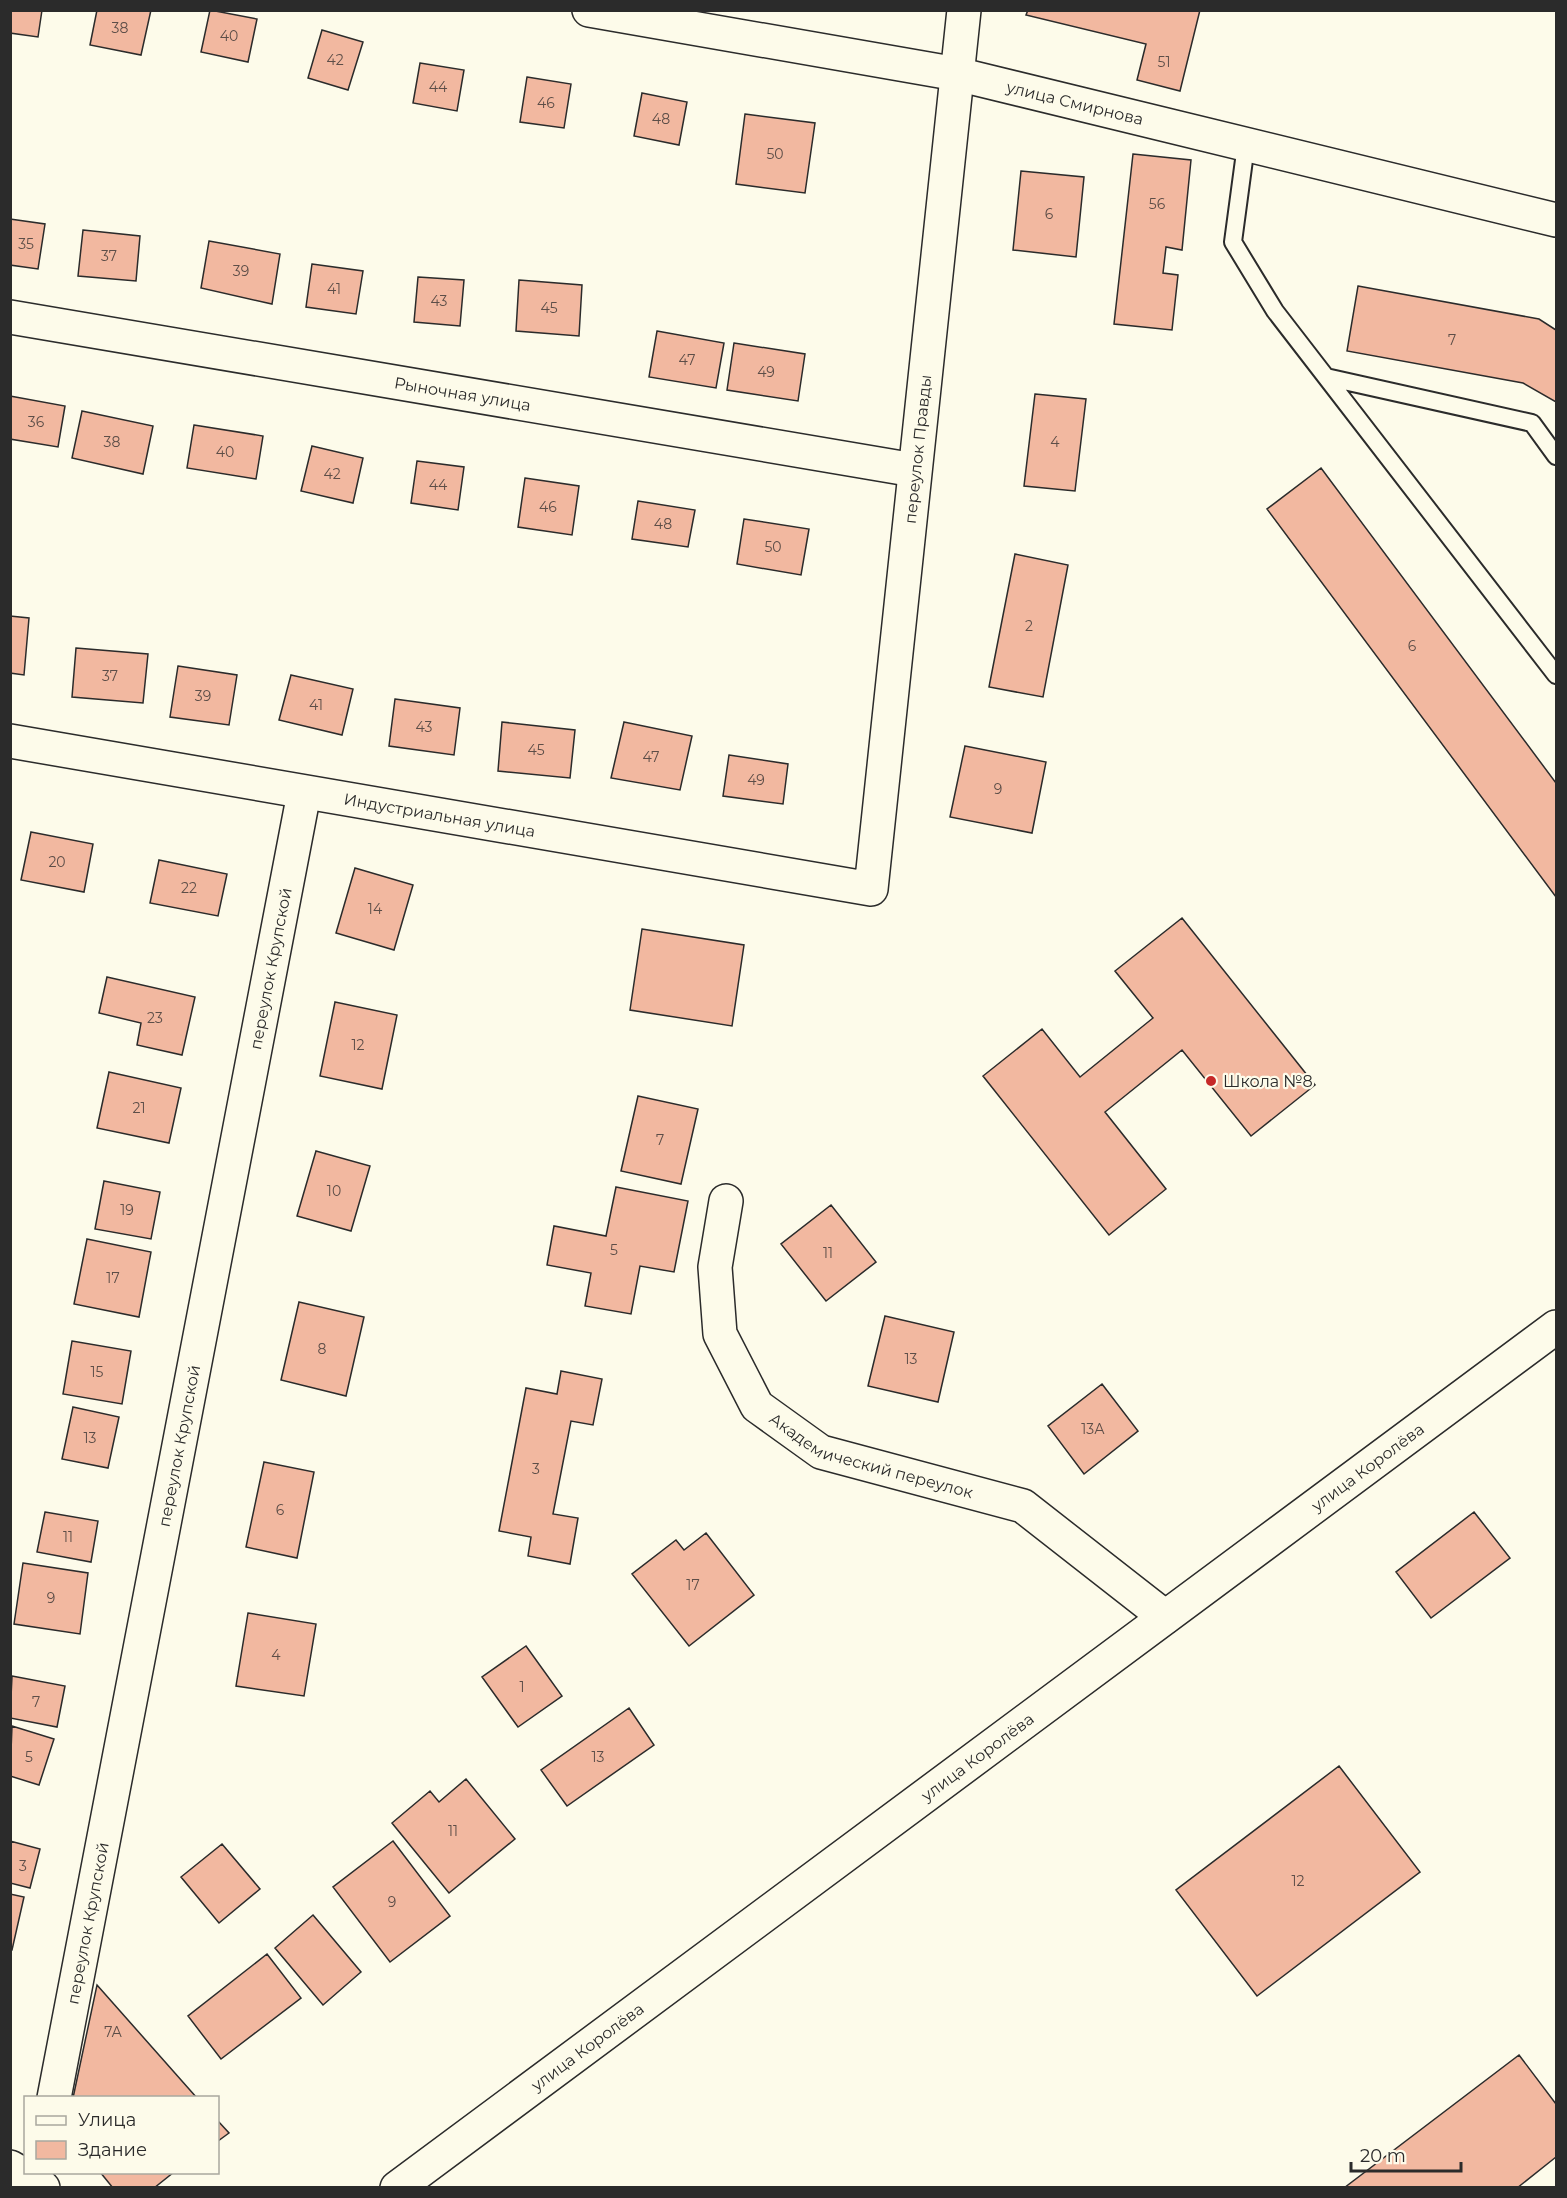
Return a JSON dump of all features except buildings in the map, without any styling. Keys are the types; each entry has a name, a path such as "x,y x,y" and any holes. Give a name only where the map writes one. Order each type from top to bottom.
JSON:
{"main road":[{"name":"улица Смирнова","path":"590,10 957,74 1557,220"},
{"name":"переулок Правды","path":"871,889 964,10"},
{"name":"Рыночная улица","path":"10,317 914,470"},
{"name":"Индустриальная улица","path":"10,741 871,889"},
{"name":"переулок Крупской","path":"54,2096 304,793"},
{"name":"Академический переулок","path":"726,1202 715,1267 720,1334 757,1406 821,1452 1023,1506 1165,1617"},
{"name":"улица Королёва","path":"397,2187 1557,1327"}],"lane":[{"path":"1246,145 1233,242 1275,311 1557,675"},
{"path":"1326,377 1532,423 1557,456"}],"place":[{"name":"Школа №8","path":"1211,1081"}]}
